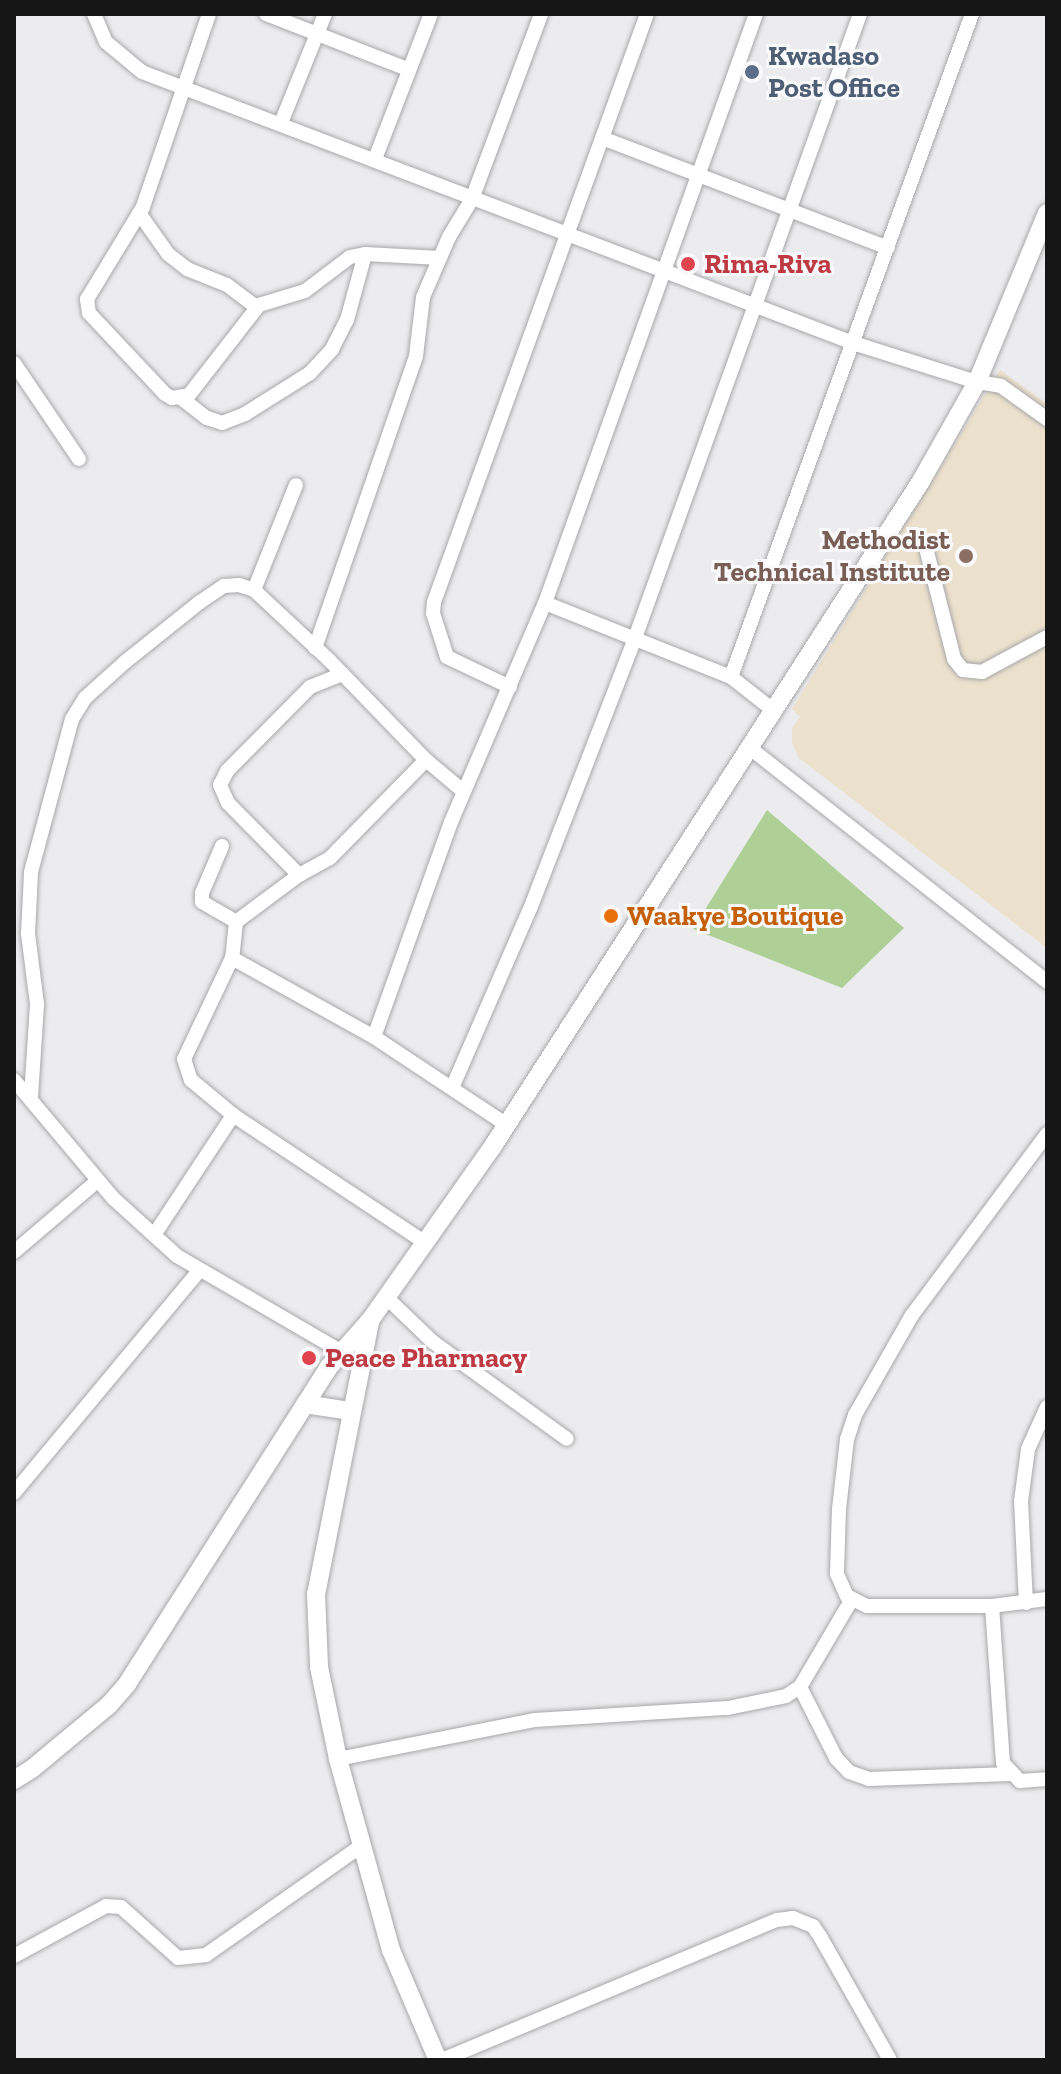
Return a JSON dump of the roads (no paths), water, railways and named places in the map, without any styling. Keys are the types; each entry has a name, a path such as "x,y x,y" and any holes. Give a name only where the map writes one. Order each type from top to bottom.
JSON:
{"street":[{"path":"94,14 101,36 131,65 472,199 568,232 853,343 977,382 1001,386 1047,419"},
{"path":"209,14 139,213 87,299 89,313 165,394 181,398 207,418 222,423 245,414 310,373 332,349 347,320 365,254"},
{"path":"266,14 407,69"},
{"path":"281,123 325,14"},
{"path":"375,159 407,69 431,14"},
{"path":"315,648 416,356 423,297 472,199 541,14"},
{"path":"510,687 447,657 433,613 434,602 647,14"},
{"path":"374,1037 463,791 545,603 667,270 756,14"},
{"path":"452,1088 530,909 635,638 758,306 860,14"},
{"path":"731,677 972,14"},
{"path":"602,138 888,248"},
{"path":"139,213 168,254 187,269 227,285 256,307"},
{"path":"14,1780 109,1705 127,1684 340,1351 371,1319 507,1125 921,481 977,382 1047,213"},
{"path":"181,398 195,388 256,307 305,291 350,257 365,254 440,258"},
{"path":"14,363 79,459"},
{"path":"254,590 296,485"},
{"path":"927,552 954,659 963,670 982,672 1047,637"},
{"path":"31,1097 37,1004 28,934 31,879 72,719 85,698 200,602 224,586 239,585 254,590 343,674 426,760 463,791"},
{"path":"545,603 731,677 774,711"},
{"path":"299,875 228,803 220,785 227,771 310,687 343,674"},
{"path":"750,748 1047,982"},
{"path":"426,760 339,850 299,875 236,922 232,958 184,1059 191,1080 233,1115 426,1243"},
{"path":"222,846 202,893 202,902 236,922"},
{"path":"232,958 374,1037 507,1125"},
{"path":"14,1080 97,1181 154,1235 200,1270 340,1351"},
{"path":"154,1235 233,1115"},
{"path":"1047,1134 912,1315 855,1415 847,1439 839,1509 837,1574 840,1587 852,1599 867,1606 992,1606 1047,1599"},
{"path":"14,1252 97,1181"},
{"path":"14,1493 200,1270"},
{"path":"386,1297 433,1342 567,1439"},
{"path":"371,1319 350,1411 316,1594 319,1667 338,1759 391,1950 440,2060 777,1920 793,1918 813,1926 890,2060"},
{"path":"305,1404 350,1411"},
{"path":"1026,1603 1021,1501 1028,1449 1047,1407"},
{"path":"338,1759 535,1720 728,1708 786,1696 800,1687 852,1599"},
{"path":"992,1606 1000,1745 1010,1774 1020,1781 1047,1779"},
{"path":"800,1687 836,1758 849,1772 869,1779 1010,1774"},
{"path":"14,1956 106,1906 121,1907 178,1958 206,1955 361,1846"}],"place":[{"name":"Kwadaso Post Office","path":"752,72"},
{"name":"Rima-Riva","path":"688,264"},
{"name":"Methodist Technical Institute","path":"966,556"},
{"name":"Waakye Boutique","path":"611,916"},
{"name":"Peace Pharmacy","path":"309,1358"}]}
